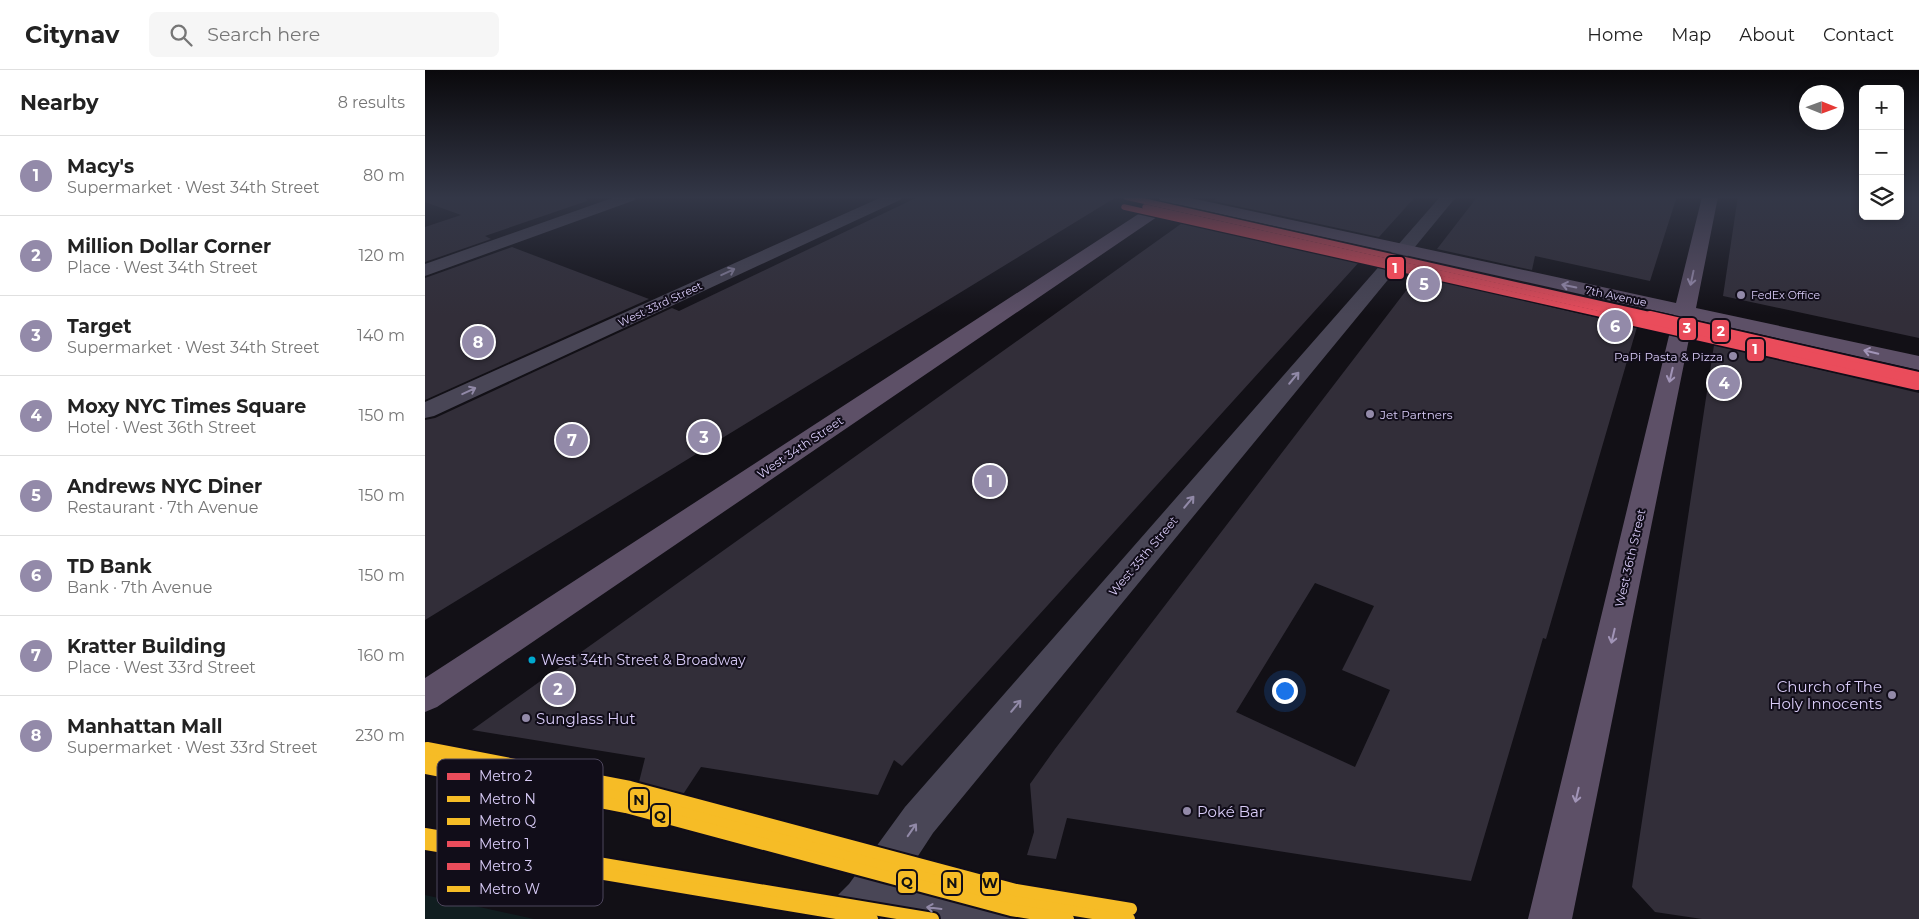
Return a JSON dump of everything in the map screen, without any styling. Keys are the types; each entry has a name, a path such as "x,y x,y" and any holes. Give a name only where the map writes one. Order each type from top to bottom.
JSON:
{"main road":[{"name":"West 34th Street","path":"425,697 1112,237"},
{"name":"7th Avenue","path":"1344,237 1919,363"},
{"name":"West 36th Street","path":"1550,919 1701,237"}],"street":[{"path":"425,270 517,237"},
{"name":"West 33rd Street","path":"425,411 805,237"},
{"name":"West 35th Street","path":"854,909 919,820 1414,237"},
{"path":"854,909 1017,919"}],"shaded area":[{"path":"425,895 437,898 437,906 475,906 534,919 425,919"}],"building":[{"path":"425,237 486,237 491,239 425,262"},
{"path":"835,237 1052,237 425,620 425,420 435,418 672,308 679,311"},
{"path":"1163,237 1314,237 1369,249 902,766 894,760 878,795 701,767 680,799 665,799 636,794 645,758 472,730"},
{"path":"1447,237 1664,237 1650,281 1535,256 1532,270 1437,249"},
{"path":"1732,237 1919,237 1919,338 1723,296"},
{"path":"512,247 649,299 425,400 425,278"},
{"path":"1428,262 1529,285 1525,301 1637,327 1546,639 1543,638 1471,881 1067,818 1056,859 1027,855 1034,832 1030,784","holes":["1315,583 1374,606 1342,670 1390,690 1355,767 1236,712"]},
{"path":"1714,345 1919,393 1919,919 1702,919 1655,912 1632,887"}],"metro line":[{"name":"1","path":"1255,237 1917,386"},
{"name":"3","path":"1277,237 1917,380"},
{"name":"2","path":"1302,237 1919,376"},
{"name":"W","path":"427,748 484,759"},
{"name":"N","path":"425,758 437,760"},
{"name":"Q","path":"425,768 437,770"},
{"name":"W","path":"603,782 630,787 1016,890 1131,909"},
{"name":"N","path":"603,792 628,797 1014,900 1129,919"},
{"name":"Q","path":"603,803 626,807 1011,910 1068,919"},
{"name":"N","path":"425,834 437,836"},
{"name":"Q","path":"425,844 437,846"},
{"name":"N","path":"603,864 933,919"},
{"name":"Q","path":"603,874 872,919"}],"place":[{"name":"Andrews NYC Diner","path":"1424,284"},
{"name":"FedEx Office","path":"1741,295"},
{"name":"TD Bank","path":"1615,326"},
{"name":"Manhattan Mall","path":"478,342"},
{"name":"PaPi Pasta & Pizza","path":"1733,356"},
{"name":"Moxy NYC Times Square","path":"1724,383"},
{"name":"Jet Partners","path":"1370,414"},
{"name":"Target","path":"704,437"},
{"name":"Kratter Building","path":"572,440"},
{"name":"Macy's","path":"990,481"},
{"name":"West 34th Street & Broadway","path":"532,660"},
{"name":"Million Dollar Corner","path":"558,689"},
{"name":"Church of The Holy Innocents","path":"1892,695"},
{"name":"Sunglass Hut","path":"526,718"},
{"name":"Poké Bar","path":"1187,811"}]}
